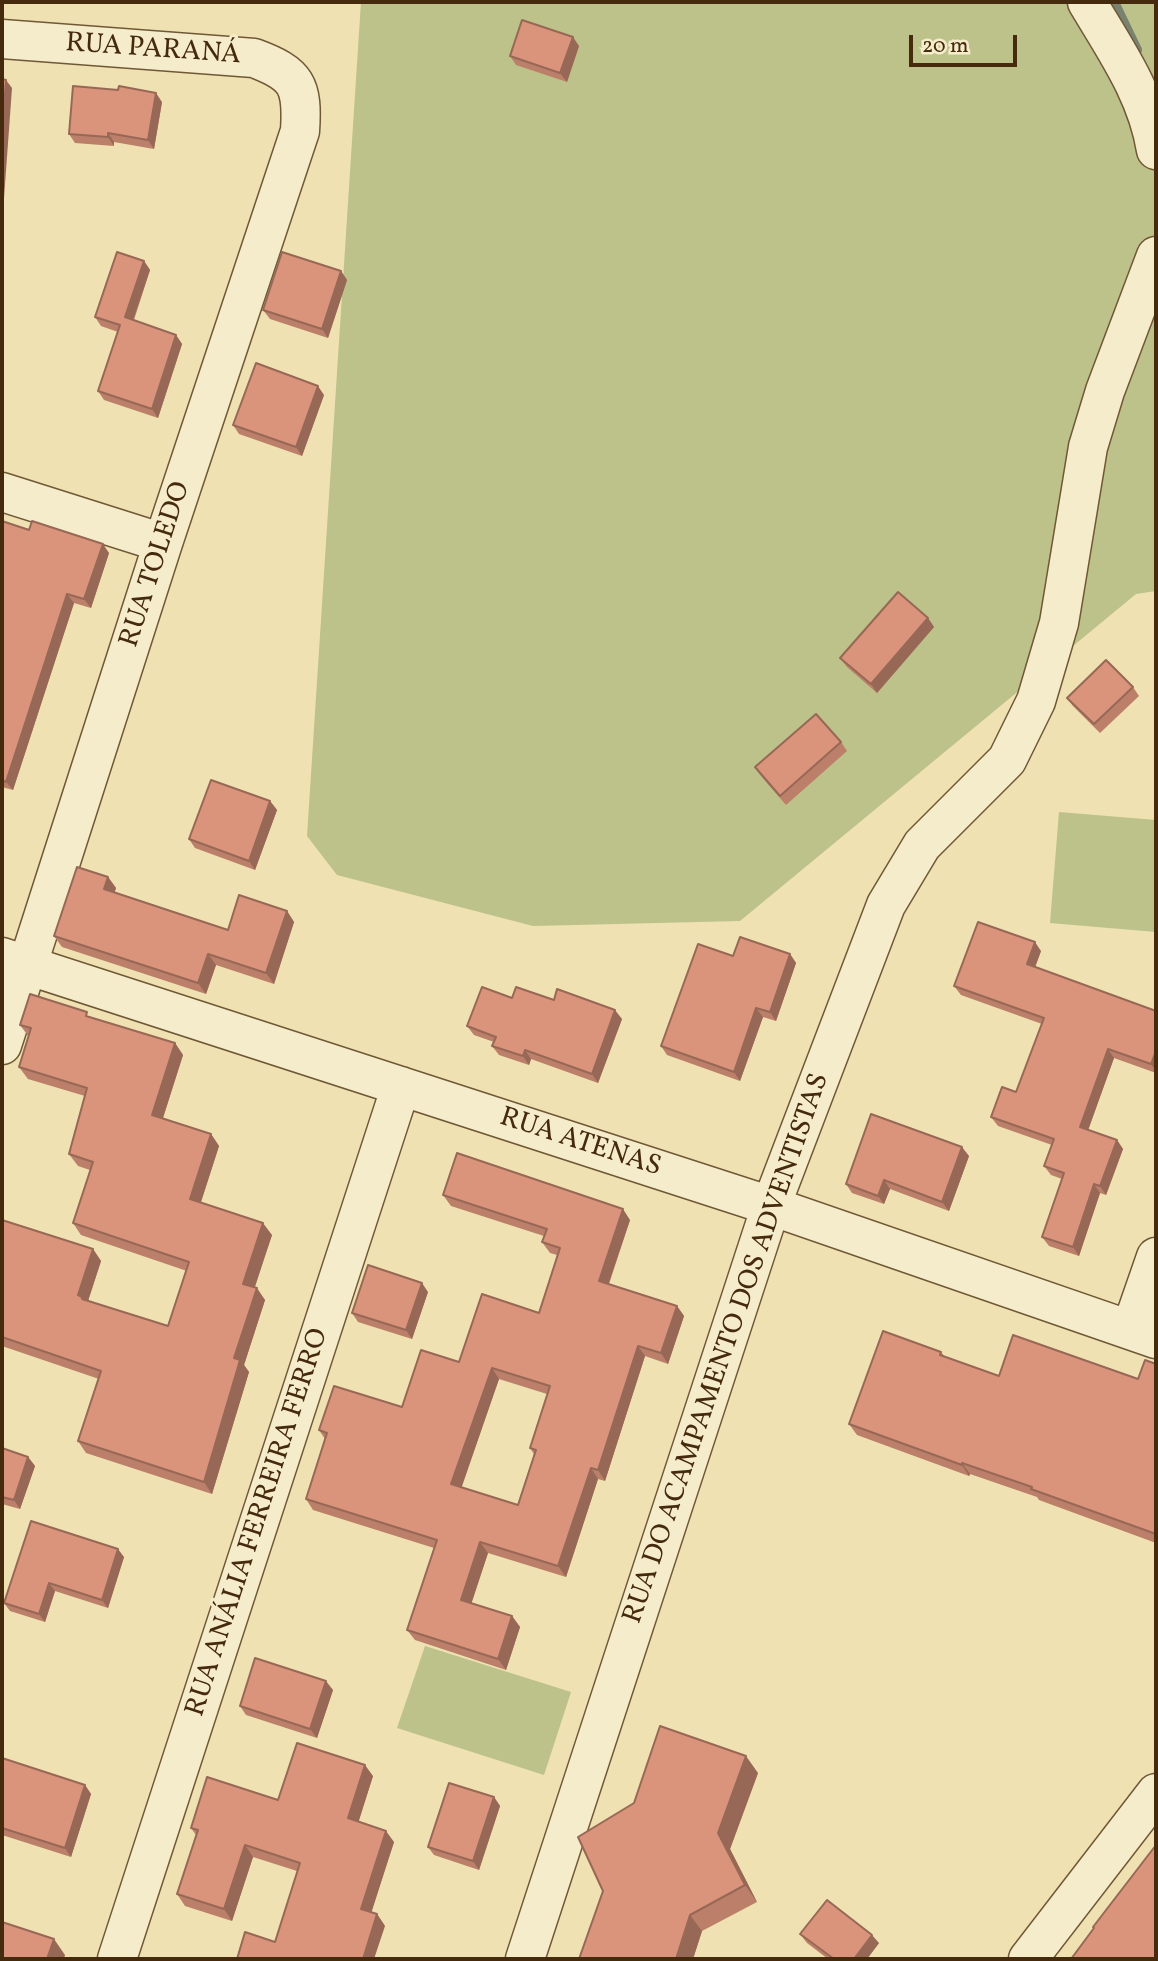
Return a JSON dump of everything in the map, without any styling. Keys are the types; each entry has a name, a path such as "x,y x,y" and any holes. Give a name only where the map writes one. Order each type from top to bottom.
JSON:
{"street":[{"path":"1087,2 1132,75 1153,132 1156,150"},
{"name":"RUA PARANÁ","path":"2,39 254,58 280,68 295,84"},
{"name":"RUA TOLEDO","path":"2,1045 15,962 163,543 300,131 301,107 295,84"},
{"name":"RUA DO ACAMPAMENTO DOS ADVENTISTAS","path":"525,1959 771,1206 886,905 922,845 1007,760 1036,701 1059,623 1088,447 1105,391 1156,256"},
{"path":"2,492 163,543"},
{"name":"RUA ATENAS","path":"15,962 771,1206 1144,1334"},
{"name":"RUA ANÁLIA FERREIRA FERRO","path":"117,1959 401,1086"},
{"path":"1144,1334 1156,1257"},
{"path":"1028,1959 1156,1793"}],"green space":[{"path":"361,2 1156,2 1156,591 1136,594 740,921 533,926 337,875 307,836"},
{"path":"1059,812 1156,820 1156,932 1050,923"},
{"path":"425,1646 571,1692 544,1775 397,1728"}],"building":[{"path":"522,20 573,37 560,73 510,56"},
{"path":"2,79 6,80 2,132"},
{"path":"73,86 118,90 119,86 156,93 148,140 108,133 108,137 69,134"},
{"path":"117,252 144,261 125,317 176,335 152,409 98,391 120,325 95,317"},
{"path":"282,252 341,271 322,329 263,310"},
{"path":"256,363 318,386 296,447 233,425"},
{"path":"2,521 29,530 32,521 103,544 84,599 67,594 6,782 2,780"},
{"path":"898,592 928,618 871,684 840,658"},
{"path":"1106,660 1133,687 1094,724 1067,698"},
{"path":"816,714 841,742 780,796 755,767"},
{"path":"211,780 270,801 249,861 189,839"},
{"path":"77,867 108,877 104,889 228,930 239,895 287,911 266,973 208,954 198,983 54,936"},
{"path":"978,922 1035,942 1027,964 1156,1011 1156,1051 1151,1064 1108,1049 1080,1127 1117,1140 1100,1186 1094,1184 1073,1247 1042,1237 1064,1173 1044,1166 1054,1139 991,1117 1002,1087 1016,1092 1044,1018 954,986"},
{"path":"740,937 790,954 770,1012 756,1008 734,1072 661,1046 698,944 733,956"},
{"path":"482,987 512,998 516,987 554,1000 557,989 615,1010 592,1074 525,1050 523,1056 492,1046 496,1037 467,1026"},
{"path":"30,994 87,1012 86,1016 175,1043 152,1115 211,1134 190,1199 263,1223 243,1284 257,1288 234,1358 240,1360 204,1482 78,1441 101,1371 2,1337 2,1220 93,1249 78,1295 82,1299 168,1326 189,1262 73,1223 93,1162 69,1154 87,1088 19,1067 31,1028 20,1025"},
{"path":"871,1114 962,1147 942,1202 884,1180 878,1196 846,1184"},
{"path":"457,1153 623,1209 599,1281 677,1306 661,1353 638,1346 598,1470 591,1468 558,1566 480,1542 461,1600 512,1616 498,1659 407,1630 437,1540 306,1499 327,1433 319,1430 334,1386 402,1407 421,1350 459,1362 482,1294 539,1313 560,1248 542,1242 547,1229 443,1195","holes":["492,1368 550,1386 530,1448 536,1450 518,1505 451,1484"]},
{"path":"368,1265 422,1283 406,1330 352,1313"},
{"path":"883,1331 999,1376 1013,1335 1138,1379 1145,1360 1156,1364 1156,1534 1031,1489 1032,1487 849,1424"},
{"path":"2,1448 28,1457 14,1500 2,1497"},
{"path":"31,1521 118,1549 102,1600 49,1583 39,1614 4,1603"},
{"path":"255,1658 326,1681 310,1729 240,1706"},
{"path":"660,1726 746,1756 718,1833 745,1885 690,1915 676,1959 579,1959 603,1891 578,1837 634,1803"},
{"path":"297,1743 365,1765 348,1818 386,1831 361,1909 377,1914 363,1959 237,1959 245,1932 275,1942 300,1863 245,1845 224,1909 177,1894 198,1830 191,1828 207,1777 278,1800"},
{"path":"2,1758 85,1785 65,1848 2,1828"},
{"path":"449,1783 494,1797 473,1861 428,1847"},
{"path":"1156,1845 1156,1959 1071,1959 1093,1927"},
{"path":"827,1900 872,1935 854,1959 834,1959 800,1934"},
{"path":"2,1922 54,1939 47,1959 2,1959"}],"waterway":[{"path":"1114,2 1137,50"}]}
